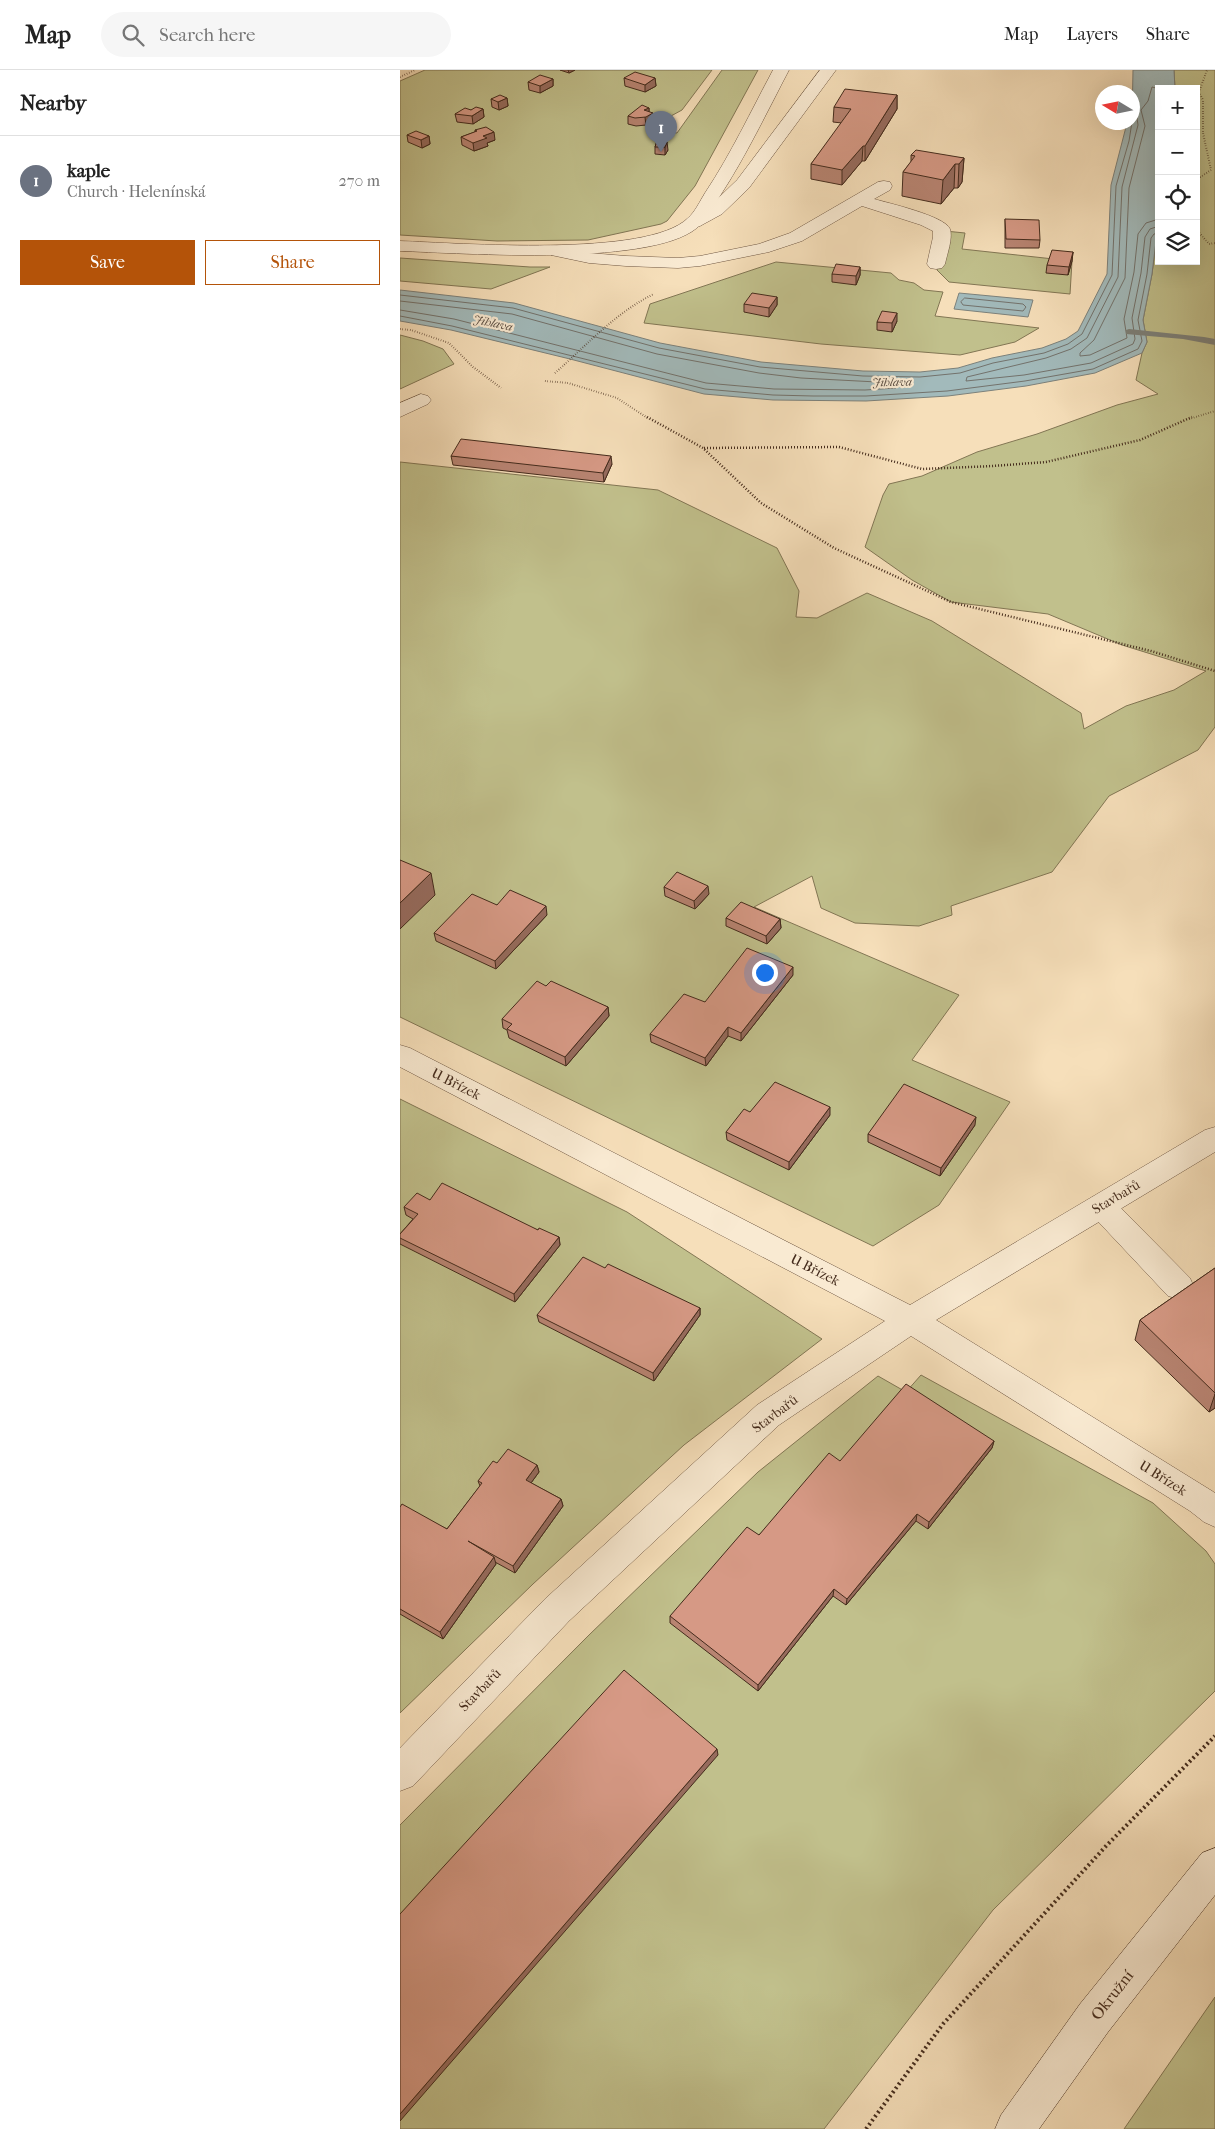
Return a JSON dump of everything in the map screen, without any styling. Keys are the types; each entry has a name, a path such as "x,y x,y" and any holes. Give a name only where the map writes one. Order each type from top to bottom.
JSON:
{"street":[{"path":"694,222 727,173 781,70"},
{"path":"400,246 557,252 653,240 674,234 716,210 742,184 828,70"},
{"path":"557,252 589,258 626,261 678,263 700,261 763,248 796,237 884,186"},
{"path":"860,200 927,221 941,229 942,236 936,264"},
{"path":"400,411 421,400"},
{"name":"U Břízek","path":"400,1056 912,1320 1193,1496 1215,1512"},
{"name":"Stavbařů","path":"400,1773 557,1610 768,1416 912,1320 1215,1138"},
{"path":"1100,1206 1178,1287"},
{"name":"Okružní","path":"1015,2129 1094,2018 1215,1866"}],"path":[{"path":"400,77 415,70"},
{"path":"1200,177 1211,170 1203,133 1203,100 1200,92 1207,70"},
{"path":"1200,234 1209,244 1215,242"},
{"path":"556,374 623,314"},
{"path":"400,329 411,330 449,343 473,367 501,388"},
{"path":"545,380 568,383 616,398 661,426 703,448 761,503 834,548 952,602 1151,651 1215,671"},
{"path":"703,448 839,447 922,468 993,466 1046,462 1140,440 1200,414 1215,411"},
{"path":"866,2129 943,2024 1107,1846 1215,1736"}],"shaded area":[{"path":"425,70 712,70 682,110 647,129 677,133 722,70 758,70 695,186 667,221 661,224 588,240 497,241 400,235 400,81"},
{"path":"1174,70 1215,70 1215,727 1198,750 1109,796 1052,872 951,906 952,915 919,926 855,923 821,908 812,876 754,907 959,995 912,1060 1010,1102 939,1205 873,1246 400,1017 400,462 658,490 777,548 799,591 796,617 817,618 867,593 932,621 1081,713 1084,729 1126,706 1174,690 1206,671 1122,645 1048,614 951,602 912,580 865,547 883,495 889,484 922,476 977,452 1037,434 1117,405 1158,394 1136,380 1142,353 1147,342 1143,320 1155,250 1155,265 1200,265 1200,85 1175,85"},
{"path":"945,231 965,233 962,249 1072,261 1070,294 949,282 937,270"},
{"path":"400,258 550,267 491,289 400,281"},
{"path":"776,262 891,273 899,280 914,283 924,290 943,292 935,316 1039,328 1015,342 960,355 821,344 644,323 650,304"},
{"path":"400,335 443,349 454,364 400,389"},
{"path":"400,1099 627,1212 822,1339 684,1445 533,1584 400,1713"},
{"path":"921,1375 1153,1503 1206,1551 1215,1564 1215,1691 993,1910 824,2129 400,2129 400,1825 589,1635 758,1472 878,1376 906,1392"},
{"path":"1215,1997 1215,2129 1124,2129"}],"water":[{"name":"Jihlava","path":"1133,70 1174,70 1175,85 1155,85 1155,250 1143,320 1147,342 1142,353 1095,373 1026,386 948,396 866,401 773,400 704,394 451,330 400,321 400,290 514,303 660,343 761,362 863,371 920,372 958,368 992,358 1042,348 1066,339 1078,331 1107,274 1111,185 1125,130 1140,130 1140,85 1133,85"},
{"path":"959,293 1033,300 1028,317 954,309"}],"building":[{"path":"635,72 655,78 645,85 624,78"},
{"path":"540,75 553,79 540,86 528,82"},
{"path":"845,89 897,95 865,146 842,170 811,164 851,109 834,107"},
{"path":"500,95 507,98 498,102 491,99"},
{"path":"642,105 649,108 644,110 653,113 646,117 635,118 628,116"},
{"path":"476,107 483,109 472,116 455,114 465,108 471,110"},
{"path":"486,127 494,132 483,136 487,138 473,143 461,137 477,131 475,130"},
{"path":"416,131 429,136 421,140 407,135"},
{"path":"657,141 667,142 665,147 655,147"},
{"path":"916,150 964,158 959,164 955,164 943,180 903,172 915,156 911,155"},
{"path":"1005,219 1039,220 1040,240 1006,239"},
{"path":"1052,250 1073,252 1069,267 1047,265"},
{"path":"836,264 860,267 856,276 832,274"},
{"path":"752,293 777,297 769,308 744,304"},
{"path":"882,311 897,313 892,323 877,322"},
{"path":"461,439 611,456 603,473 451,456"},
{"path":"400,860 431,873 400,903"},
{"path":"677,872 708,886 694,901 664,887"},
{"path":"510,890 546,906 495,961 434,933 472,894 497,905"},
{"path":"741,902 780,919 766,936 726,918"},
{"path":"747,948 793,967 741,1033 728,1027 705,1058 650,1034 684,994 705,1002"},
{"path":"537,981 546,986 551,981 608,1007 565,1057 507,1029 512,1024 502,1019"},
{"path":"775,1082 830,1107 789,1162 726,1132 744,1109 750,1112"},
{"path":"904,1084 976,1117 941,1168 868,1134"},
{"path":"442,1183 538,1230 539,1228 559,1237 514,1294 400,1238 400,1234 418,1214 404,1207 417,1193 430,1200"},
{"path":"583,1257 605,1268 608,1264 700,1308 653,1373 537,1315"},
{"path":"1215,1268 1215,1393 1140,1320"},
{"path":"906,1384 994,1441 929,1522 917,1514 847,1599 834,1589 758,1685 670,1616 747,1527 759,1535 829,1453 840,1461"},
{"path":"508,1449 537,1465 526,1480 561,1499 513,1566 468,1541 494,1557 440,1632 400,1609 400,1507 402,1504 447,1529 482,1483 478,1481 493,1461 497,1463"},
{"path":"624,1670 717,1749 400,2114 400,1914"}],"waterway":[{"path":"1129,332 1183,336 1215,342"}],"place":[{"name":"kaple","path":"661,152"}]}
